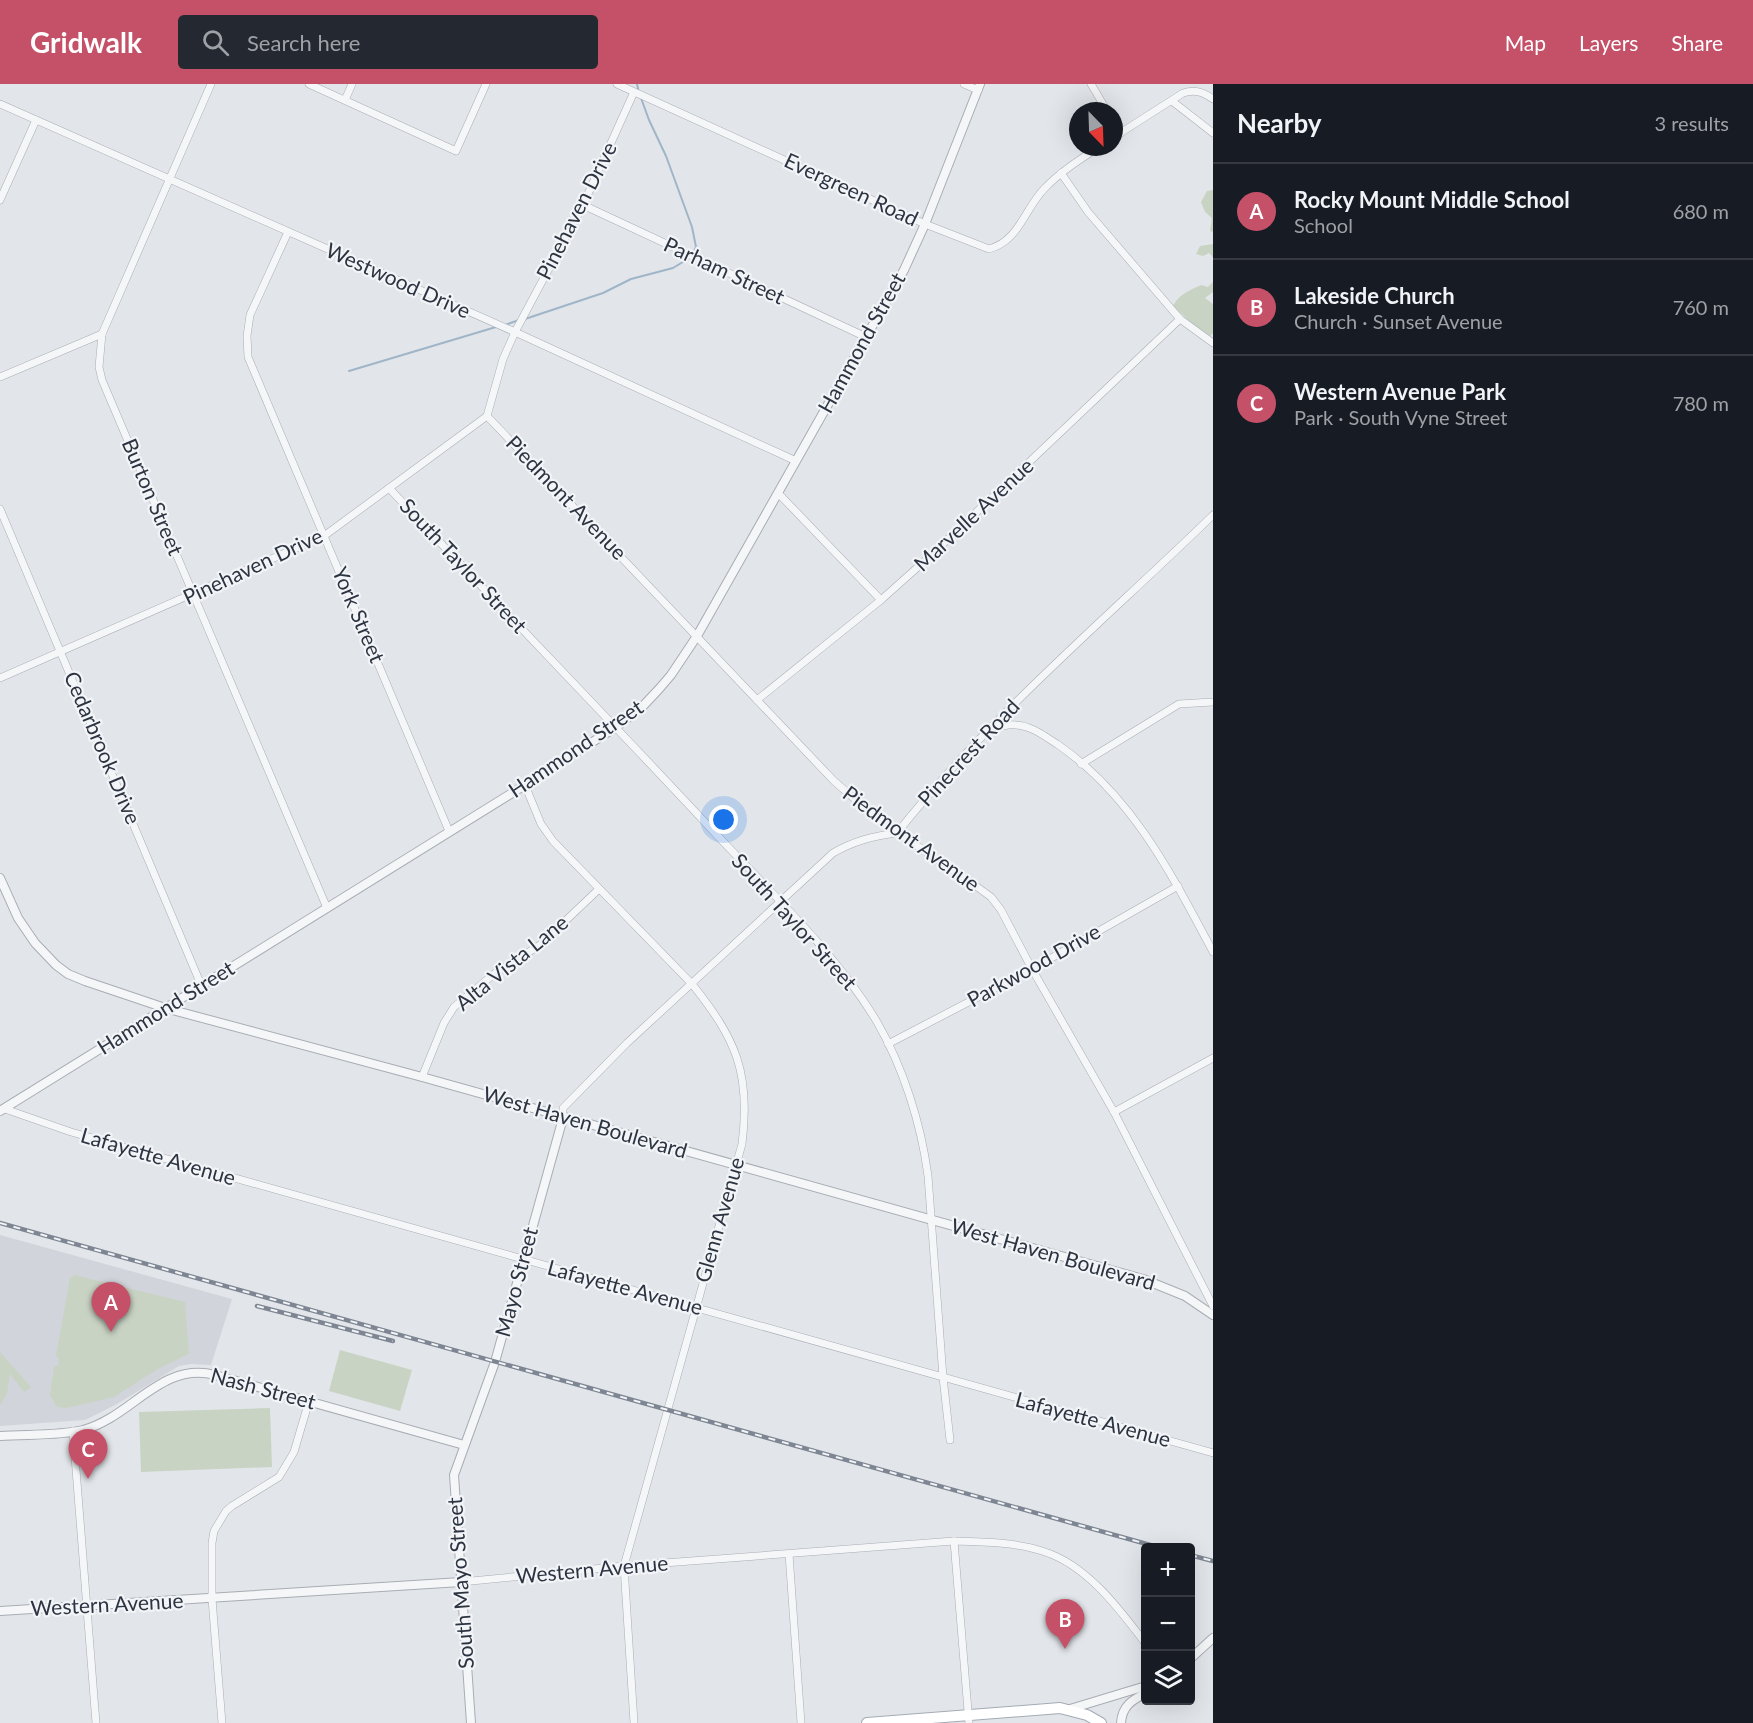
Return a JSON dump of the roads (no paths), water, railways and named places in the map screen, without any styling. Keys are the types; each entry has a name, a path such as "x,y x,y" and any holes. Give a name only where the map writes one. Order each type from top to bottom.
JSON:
{"main road":[{"path":"867,1723 969,1719 1060,1708 1087,1715 1101,1723"}],"street":[{"name":"Burton Street","path":"211,84 102,334 99,367 102,380 327,908"},
{"path":"309,84 456,151 486,84"},
{"path":"345,100 352,84"},
{"name":"Evergreen Road","path":"617,84 926,224 989,249 1000,246 1015,234 1042,191 1061,173 1086,156"},
{"path":"964,84 979,87"},
{"path":"1091,84 1102,102"},
{"name":"Hammond Street","path":"2,1110 525,785 616,727 643,706 671,675 698,636 904,270 926,224 979,87"},
{"path":"1123,131 1191,90 1213,99"},
{"name":"Pinehaven Drive","path":"0,678 324,536 487,416 503,359 514,332 583,205 634,92"},
{"path":"1172,101 1213,133"},
{"name":"Westwood Drive","path":"0,104 514,332 796,461"},
{"path":"0,200 36,120"},
{"path":"1061,173 1088,212 1180,319 1213,343"},
{"name":"Parham Street","path":"583,205 866,337"},
{"name":"York Street","path":"288,232 250,315 247,336 248,357 449,831"},
{"name":"Marvelle Avenue","path":"757,700 881,600 928,558 1180,319"},
{"path":"0,377 102,334"},
{"name":"Piedmont Avenue","path":"487,416 859,805 969,880 990,897 1001,910 1114,1112 1213,1306"},
{"name":"South Taylor Street","path":"389,488 779,902 843,972 864,1001 888,1044 907,1091 924,1147 943,1377 951,1440"},
{"path":"778,493 881,600"},
{"name":"Cedarbrook Drive","path":"0,509 202,987"},
{"name":"Pinecrest Road","path":"897,833 924,798 987,731 1213,515"},
{"path":"1081,764 1179,704 1213,702"},
{"path":"987,731 1018,725 1034,729 1072,755 1135,819 1163,860 1213,952"},
{"name":"Glenn Avenue","path":"525,785 541,824 553,841 692,984 722,1026 735,1052 741,1071 745,1110 742,1144 624,1566 634,1723"},
{"path":"563,1118 562,1108 627,1043 833,853 865,838 897,833"},
{"name":"West Haven Boulevard","path":"0,878 26,930 56,965 68,974 86,981 165,1008 422,1077 1143,1279 1185,1296 1213,1315"},
{"name":"Parkwood Drive","path":"888,1044 1032,969 1178,886"},
{"name":"Alta Vista Lane","path":"422,1077 444,1023 454,1007 488,978 540,945 599,890"},
{"path":"1114,1112 1213,1058"},
{"name":"Lafayette Avenue","path":"2,1110 71,1132 1213,1453"},
{"name":"Mayo Street","path":"464,1445 495,1362 563,1118"},
{"name":"Nash Street","path":"0,1436 73,1431 96,1425 171,1378 187,1372 206,1373 464,1445"},
{"path":"222,1723 212,1599 214,1531 226,1511 232,1506 279,1477 294,1452 309,1401"},
{"path":"73,1431 96,1723"},
{"name":"South Mayo Street","path":"464,1445 454,1474 471,1723"},
{"path":"954,1540 969,1719"},
{"name":"Western Avenue","path":"0,1611 461,1582 624,1566 954,1540 1025,1547 1062,1559 1092,1581 1141,1638"},
{"path":"789,1554 801,1723"},
{"path":"1195,1655 1213,1638"},
{"path":"1070,1709 1141,1688"},
{"path":"1120,1723 1122,1713 1130,1702 1141,1696"}],"waterway":[{"path":"637,84 639,93"},
{"path":"525,319 603,293 631,279 673,268 691,257 696,247 692,227 666,156 641,98"},
{"path":"505,325 519,320"},
{"path":"349,371 496,327"}],"railway":[{"path":"0,1223 1143,1543"},
{"path":"257,1306 393,1341"},
{"path":"1195,1556 1213,1561"}],"place":[{"name":"Rocky Mount Middle School","path":"111,1332"},
{"name":"Western Avenue Park","path":"88,1479"},
{"name":"Lakeside Church","path":"1065,1649"}]}
